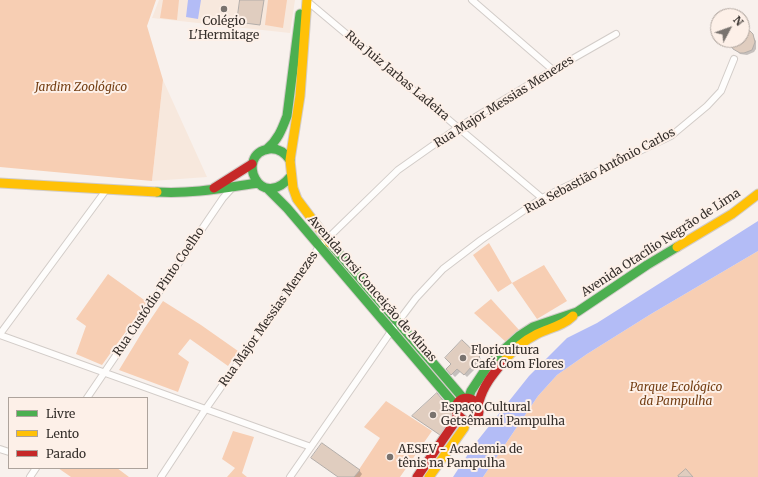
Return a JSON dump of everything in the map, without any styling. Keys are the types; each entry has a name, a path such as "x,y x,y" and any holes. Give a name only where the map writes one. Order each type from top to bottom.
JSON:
{"street":[{"path":"209,191 252,164 258,155 267,150 275,142 281,132 287,116 291,61 305,0"},
{"path":"252,164 252,174 258,183 268,189 282,187 288,183 291,176 290,160 300,96 305,0"},
{"name":"Rua Juiz Jarbas Ladeira","path":"305,0 459,127 542,198"},
{"path":"472,0 553,70"},
{"name":"Rua Major Messias Menezes","path":"161,477 319,247 327,239 398,170 459,127 616,34"},
{"name":"Rua Sebastião Antônio Carlos","path":"290,477 392,330 420,293 443,269 481,240 542,198 671,136 707,106 721,91 734,59"},
{"path":"267,150 274,149 280,151 290,160"},
{"name":"Avenida Orsi Conceição de Minas","path":"291,176 292,188 297,199 327,239 466,398"},
{"path":"0,183 181,193 209,191 258,183"},
{"name":"Rua Custódio Pinto Coelho","path":"87,397 223,198 233,187"},
{"name":"Avenida Orsi Conceição de Minas","path":"268,189 287,208 456,406"},
{"path":"106,190 0,335 311,447"},
{"name":"Avenida Otacílio Negrão de Lima","path":"466,398 491,361 519,336 533,327 576,312 647,265 732,214 758,194"},
{"name":"Avenida Otacílio Negrão de Lima","path":"479,405 484,389 491,376 508,355 520,344 533,336 566,322 572,318 576,312"},
{"path":"417,477 455,422 457,416 456,406 460,400 466,398 474,399 479,405 477,417 472,420 462,420 457,416"},
{"path":"429,477 464,428 466,421"}],"shaded area":[{"name":"Colégio L'Hermitage","path":"159,0 295,0 290,33 152,18"},
{"path":"163,80 207,177 152,181"}],"green space":[{"name":"Jardim Zoológico","path":"0,0 156,0 147,26 163,80 152,181 0,167"},
{"path":"163,0 179,0 177,20 160,18"},
{"path":"268,0 287,0 283,28 265,25"},
{"path":"489,243 512,283 498,292 473,255"},
{"name":"Parque Ecológico da Pampulha","path":"758,251 758,477 483,477 538,396 557,375 587,354 651,314"},
{"path":"544,265 567,301 537,319 512,283"},
{"path":"108,274 147,302 102,365 76,354 86,326 76,319"},
{"path":"491,299 520,331 507,343 474,313"},
{"path":"163,301 238,351 228,366 190,339 178,354 189,362 178,392 119,370"},
{"name":"AESEV - Academia de tênis na Pampulha","path":"386,401 432,431 400,477 354,477 380,438 364,427"},
{"path":"233,431 254,437 242,473 247,477 227,477 235,468 222,459"},
{"path":"59,469 118,469 129,477 71,477"}],"water":[{"path":"188,0 201,0 198,19 186,17"},
{"path":"758,221 758,251 651,314 587,354 557,375 538,396 483,477 453,477 474,445 529,376 567,338 597,323"}],"building":[{"path":"240,0 264,0 260,25 237,22"},
{"path":"750,31 753,34 755,42 752,50 740,53 733,49 750,48"},
{"name":"Floricultura Café Com Flores","path":"462,340 480,357 464,375 457,369 451,375 446,369 451,364 445,358"},
{"name":"Espaço Cultural Getsêmani Pampulha","path":"437,393 454,414 440,435 412,416"},
{"path":"322,443 360,470 354,477 338,477 311,458"},
{"path":"686,469 693,477 678,476"}],"traffic: fast":[{"path":"267,149 277,138 287,116 300,14"},
{"path":"290,160 281,152 275,149 269,149 259,153 253,161 252,170 255,179 261,185 270,189 280,186 291,176"},
{"path":"157,192 220,189 258,183"},
{"path":"268,189 287,208 456,406"},
{"path":"330,243 463,398"},
{"path":"469,397 471,391 491,361 519,336 533,327 577,312 647,265 677,247"}],"traffic: slow":[{"path":"307,0 300,96 290,160 293,188 297,199 330,243"},
{"path":"0,183 157,192"},
{"path":"677,247 732,214 758,194"},
{"path":"503,362 522,343 537,334 560,325 573,316"},
{"path":"429,477 464,428 466,421"}],"traffic: jam":[{"path":"214,188 252,164"},
{"path":"479,405 473,400 468,398 463,399 459,401 457,405 457,414 463,420 467,421 474,420 477,417 479,411 479,402 483,391 503,362"},
{"path":"417,477 455,422 457,416"}],"place":[{"name":"Colégio L'Hermitage","path":"224,9"},
{"name":"Floricultura Café Com Flores","path":"463,358"},
{"name":"Espaço Cultural Getsêmani Pampulha","path":"433,415"},
{"name":"AESEV - Academia de tênis na Pampulha","path":"390,457"}]}
